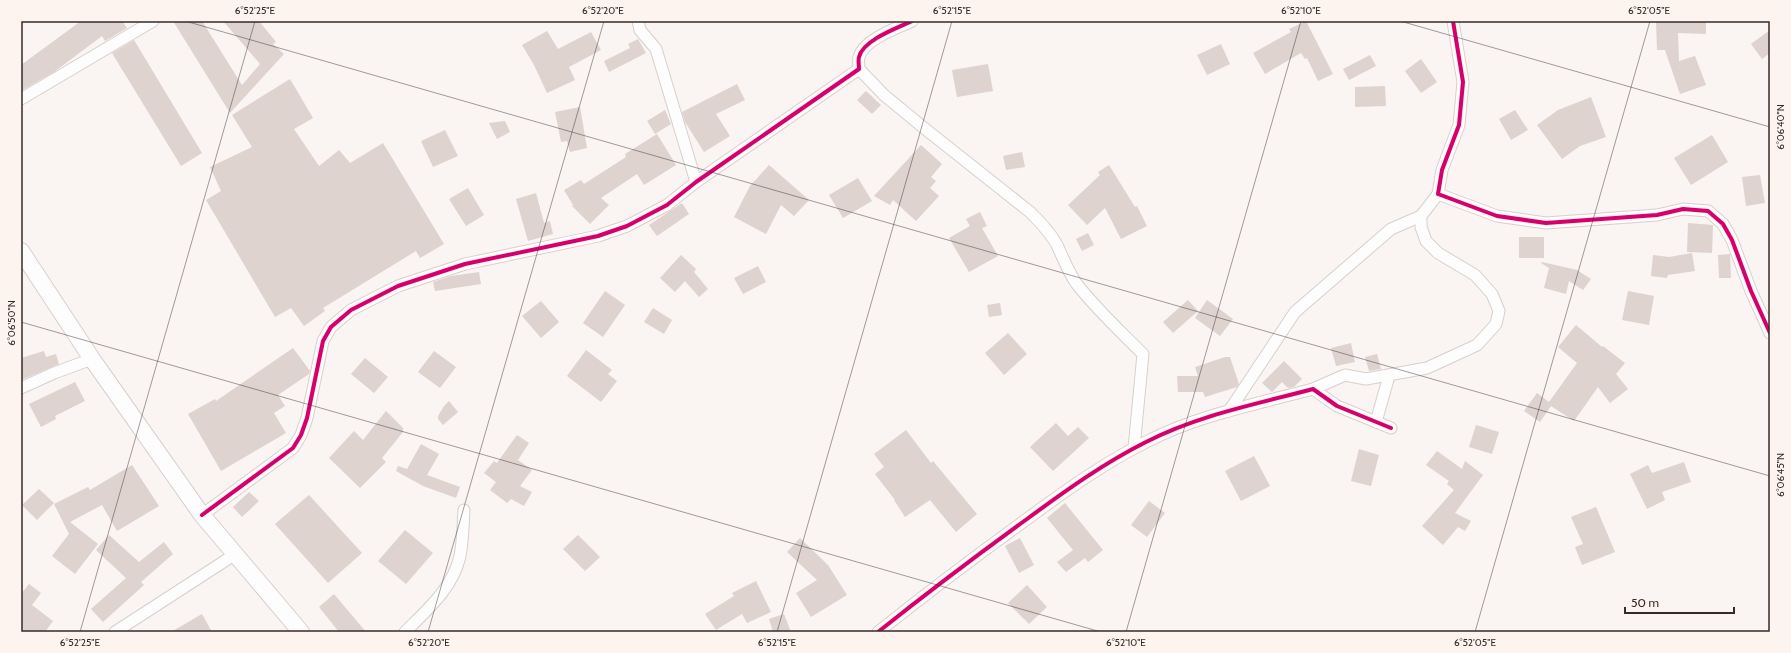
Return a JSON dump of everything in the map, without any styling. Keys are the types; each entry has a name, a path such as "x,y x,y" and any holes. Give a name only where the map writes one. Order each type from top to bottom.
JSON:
{"main road":[{"path":"21,251 92,359 202,515 234,555 301,632"}],"street":[{"path":"21,99 153,21"},
{"path":"638,21 640,30 656,49 696,182"},
{"path":"912,21 873,40 864,47 859,57 859,69 890,100 1030,212 1047,228 1075,281 1090,301 1143,354 1134,448"},
{"path":"1229,411 1295,312 1391,229 1421,216 1438,194 1442,170 1459,126 1463,82 1453,21"},
{"path":"202,515 293,448 301,435 307,418 323,341 331,327 351,310 398,286 465,264 598,236 627,226 667,205 696,182 859,69"},
{"path":"1438,194 1497,216 1546,223 1657,215 1683,209 1708,211 1723,224 1732,240 1751,291 1770,333"},
{"path":"878,632 957,570 1062,494 1134,448 1168,432 1208,417 1313,389 1345,375 1366,379 1427,368 1477,345 1496,324 1499,311 1492,294 1475,275 1438,253 1426,241 1421,216"},
{"path":"21,388 54,373 92,359"},
{"path":"1376,422 1389,376"},
{"path":"1313,389 1337,406 1391,428"},
{"path":"405,632 431,606 453,576 460,555 464,510"},
{"path":"115,632 234,555"}],"building":[{"path":"81,21 122,21 127,28 105,41 102,36 54,72 21,91 21,65"},
{"path":"173,21 202,21 242,85 260,64 223,21 259,21 276,42 273,44 284,54 230,113"},
{"path":"1306,21 1333,74 1318,81 1307,58 1305,59 1301,53 1265,74 1253,53 1291,32 1289,29"},
{"path":"1656,21 1706,21 1706,34 1678,33 1679,61 1695,56 1706,85 1680,94 1665,50 1657,50"},
{"path":"1770,30 1770,53 1762,59 1751,44"},
{"path":"547,31 558,49 591,32 601,50 569,67 575,80 547,93 534,65 522,45"},
{"path":"638,39 646,53 609,72 604,61 630,48 628,44"},
{"path":"134,40 202,153 181,166 112,53"},
{"path":"1221,44 1230,64 1207,75 1197,55"},
{"path":"1370,55 1376,66 1349,80 1343,69"},
{"path":"1421,59 1437,82 1421,93 1405,71"},
{"path":"988,64 993,91 957,97 952,70"},
{"path":"290,79 313,118 294,129 319,166 339,150 350,163 383,143 444,244 420,258 416,251 323,308 325,311 304,326 291,308 275,317 206,200 221,191 210,167 252,147 232,115"},
{"path":"737,84 745,100 716,114 730,136 704,152 685,122 682,112"},
{"path":"1385,86 1386,106 1355,107 1355,87"},
{"path":"866,91 881,105 872,114 857,100"},
{"path":"1591,97 1606,137 1580,146 1562,159 1537,125 1558,110"},
{"path":"580,107 587,148 570,152 567,141 561,142 555,112"},
{"path":"665,110 671,124 655,134 647,121"},
{"path":"1515,110 1528,130 1511,140 1499,119"},
{"path":"505,121 510,132 497,139 489,123"},
{"path":"445,130 458,156 433,167 421,141"},
{"path":"657,134 676,165 644,185 637,174 601,198 609,205 590,224 572,206 573,205 564,190 581,180 584,184 626,157 625,154"},
{"path":"1712,135 1728,162 1691,185 1674,158"},
{"path":"921,145 942,164 931,177 936,181 930,188 939,196 916,221 893,200 890,205 874,196"},
{"path":"1022,152 1025,167 1006,170 1003,156"},
{"path":"769,165 809,200 794,216 781,205 766,234 734,217 750,186"},
{"path":"1109,165 1135,207 1137,206 1147,226 1121,239 1105,208 1087,225 1068,205 1100,175 1098,172"},
{"path":"1760,175 1765,203 1746,206 1742,177"},
{"path":"858,178 872,201 843,218 829,195"},
{"path":"468,188 484,215 466,226 449,199"},
{"path":"536,193 544,223 550,221 553,234 528,241 516,199"},
{"path":"682,203 689,214 657,236 649,225"},
{"path":"980,212 987,226 982,228 998,256 969,272 949,238 970,226 966,219"},
{"path":"1688,223 1713,225 1712,253 1687,252"},
{"path":"1088,233 1094,245 1082,251 1076,239"},
{"path":"1519,237 1544,237 1544,258 1519,258"},
{"path":"1692,253 1695,271 1668,275 1667,278 1651,276 1653,255 1669,257"},
{"path":"1730,254 1731,278 1719,278 1718,255"},
{"path":"681,255 696,269 694,272 708,289 699,297 685,281 675,292 660,278"},
{"path":"1541,263 1577,270 1591,279 1583,290 1569,281 1566,294 1544,288 1549,268"},
{"path":"758,266 766,282 743,294 734,278"},
{"path":"479,272 481,284 435,291 433,282 451,276"},
{"path":"605,291 625,305 603,337 583,323"},
{"path":"1628,291 1654,296 1649,325 1622,320"},
{"path":"1188,300 1198,311 1173,333 1163,322"},
{"path":"1207,300 1233,319 1220,336 1195,318"},
{"path":"541,301 559,322 541,338 522,316"},
{"path":"1000,303 1002,315 989,317 987,305"},
{"path":"653,308 672,320 664,334 644,322"},
{"path":"1576,325 1602,347 1603,346 1625,363 1616,374 1628,389 1610,403 1598,387 1574,421 1551,406 1540,422 1524,411 1537,393 1549,402 1577,363 1558,347"},
{"path":"1008,333 1027,354 1004,375 985,353"},
{"path":"1351,343 1355,362 1336,366 1331,348"},
{"path":"293,348 310,371 309,374 278,395 285,406 274,413 286,433 221,471 188,414 215,399 216,401"},
{"path":"586,350 612,370 608,374 617,381 601,402 567,376"},
{"path":"44,351 46,357 56,354 59,364 21,380 21,358"},
{"path":"434,351 456,367 440,388 418,372"},
{"path":"1377,354 1381,369 1369,371 1365,357"},
{"path":"1225,357 1230,357 1239,384 1237,387 1205,397 1203,392 1178,392 1177,376 1198,376 1195,367"},
{"path":"365,358 388,377 374,393 351,374"},
{"path":"1284,361 1302,379 1294,387 1288,388 1282,382 1272,392 1262,383"},
{"path":"75,382 85,401 55,416 56,419 41,427 29,404"},
{"path":"449,401 458,412 443,425 438,419 438,416"},
{"path":"386,411 403,428 403,432 382,458 386,462 360,488 329,458 354,431 363,440"},
{"path":"1056,423 1068,436 1078,427 1089,438 1053,471 1030,447"},
{"path":"1476,425 1499,432 1492,454 1469,447"},
{"path":"906,430 931,463 933,461 977,514 956,532 930,500 905,517 895,500 875,474 884,467 874,454"},
{"path":"517,435 529,443 518,460 532,470 520,486 532,492 524,506 511,499 507,503 490,490 496,482 484,473 494,461 497,463"},
{"path":"421,444 439,454 427,475 460,487 456,498 423,486 396,471 398,466 407,469"},
{"path":"1359,449 1379,455 1371,486 1351,481"},
{"path":"1437,451 1462,469 1465,461 1483,475 1455,513 1471,521 1465,531 1458,527 1443,545 1422,526 1454,490 1447,484 1449,481 1426,465"},
{"path":"1254,456 1270,486 1241,501 1225,471"},
{"path":"1684,462 1691,482 1662,492 1665,500 1647,509 1630,474 1648,465 1652,473"},
{"path":"132,465 159,506 117,531 102,505 70,522 98,544 75,574 52,556 69,534 54,504 88,487 90,490"},
{"path":"39,489 54,503 37,520 22,505"},
{"path":"249,492 259,501 242,517 233,507"},
{"path":"309,495 362,553 328,583 275,524"},
{"path":"1149,501 1165,513 1147,537 1131,525"},
{"path":"1065,503 1103,550 1088,562 1085,558 1066,572 1057,562 1073,550 1047,518"},
{"path":"1596,507 1615,552 1582,565 1575,547 1583,544 1571,517"},
{"path":"405,530 433,553 406,584 378,561"},
{"path":"109,535 139,562 164,542 173,554 141,582 144,585 103,622 91,609 126,578 96,550"},
{"path":"578,535 600,557 585,571 563,549"},
{"path":"800,538 828,565 847,595 811,617 796,593 817,580 787,552"},
{"path":"1020,538 1034,565 1019,573 1005,546"},
{"path":"756,581 771,612 747,623 742,614 716,630 705,614 734,596 732,593"},
{"path":"29,584 41,593 32,605 53,621 45,632 21,632 21,594"},
{"path":"1027,585 1047,607 1029,624 1008,603"},
{"path":"334,594 366,632 339,632 319,607"},
{"path":"202,614 212,632 171,632"},
{"path":"784,614 791,632 773,632 769,619"}],"cycle path":[{"path":"202,515 293,448 301,435 307,418 323,341 331,327 351,310 398,286 465,264 598,236 627,226 667,205 696,182 859,69 859,57 867,45 881,35 912,21"},
{"path":"1453,21 1463,82 1459,125 1442,170 1438,194 1497,216 1546,223 1657,215 1683,209 1708,211 1723,224 1732,240 1751,291 1770,333"},
{"path":"878,632 989,547 1085,478 1130,450 1186,424 1228,411 1313,389 1337,406 1391,428"}]}
